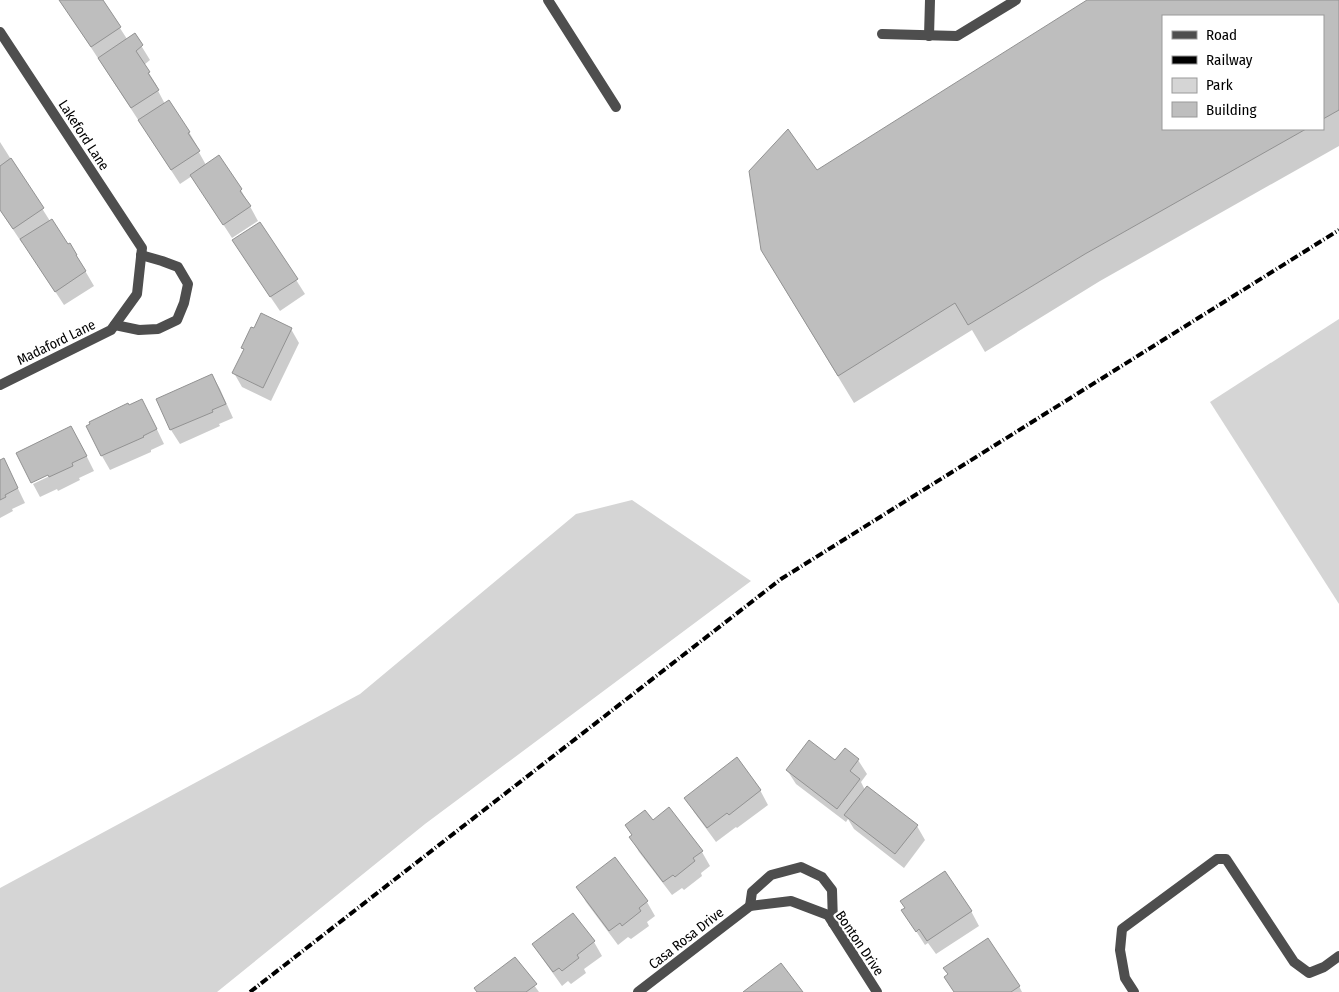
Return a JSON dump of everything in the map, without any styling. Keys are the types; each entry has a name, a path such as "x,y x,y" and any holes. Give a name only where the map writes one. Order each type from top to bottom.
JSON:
{"street":[{"path":"548,0 616,107"},
{"path":"929,36 930,0"},
{"path":"882,34 957,36 1016,0"},
{"name":"Lakeford Lane","path":"0,32 142,248 137,294"},
{"path":"115,325 139,330 158,330 176,320 184,303 188,284 178,267 162,260 141,255"},
{"name":"Madaford Lane","path":"0,385 112,330 137,294"},
{"path":"1134,992 1125,978 1120,950 1122,929 1217,858 1226,859 1294,962 1309,973 1324,967 1339,956"},
{"name":"Casa Rosa Drive","path":"638,992 750,906 752,892 771,875 800,867 822,877 832,890 832,924"},
{"name":"Bonton Drive","path":"750,906 791,901 828,916 877,992"}],"green space":[{"path":"1339,319 1339,604 1210,402"},
{"path":"632,500 751,581 425,824 217,992 0,992 0,888 360,694 576,514"}],"building":[{"path":"59,0 103,0 121,27 91,47"},
{"path":"1087,0 1339,0 1339,110 1324,118 1324,15 1162,15 1162,130 1304,130 1085,254 968,325 955,303 838,376 761,250 749,171 788,129 817,170"},
{"path":"135,33 143,45 136,51 159,90 131,108 98,58"},
{"path":"169,100 200,151 171,170 138,120"},
{"path":"219,155 251,206 223,225 190,175"},
{"path":"11,158 44,208 13,229 0,210 0,166"},
{"path":"52,219 68,244 70,243 86,271 55,292 20,239"},
{"path":"260,222 298,279 270,297 232,240"},
{"path":"261,313 292,328 263,388 232,373 244,349 241,348 251,327 254,328"},
{"path":"212,374 226,404 212,410 213,412 170,430 156,399"},
{"path":"142,399 157,429 144,437 101,456 86,426 90,424 89,422 128,403 129,405"},
{"path":"71,426 87,456 72,463 73,466 31,483 16,453"},
{"path":"4,458 18,488 0,500 0,460"},
{"path":"809,740 835,760 845,748 859,759 850,771 860,779 837,809 786,770"},
{"path":"737,757 761,790 729,815 727,813 707,828 684,798"},
{"path":"867,786 918,825 895,854 844,815"},
{"path":"669,807 703,851 693,858 695,861 675,877 673,875 663,882 629,837 632,835 625,825 645,810 653,820"},
{"path":"615,857 648,901 639,908 641,911 622,926 620,923 609,931 576,887"},
{"path":"945,871 972,911 927,941 919,929 916,932 901,910 905,908 900,901"},
{"path":"573,913 595,941 577,955 579,958 562,971 559,968 553,972 532,944"},
{"path":"988,938 1020,986 1011,992 954,992 944,977 948,974 943,968"},
{"path":"515,957 537,984 526,992 477,992 474,988"},
{"path":"781,963 803,992 743,992"}],"railway":[{"path":"250,992 781,579 1339,230"}]}
